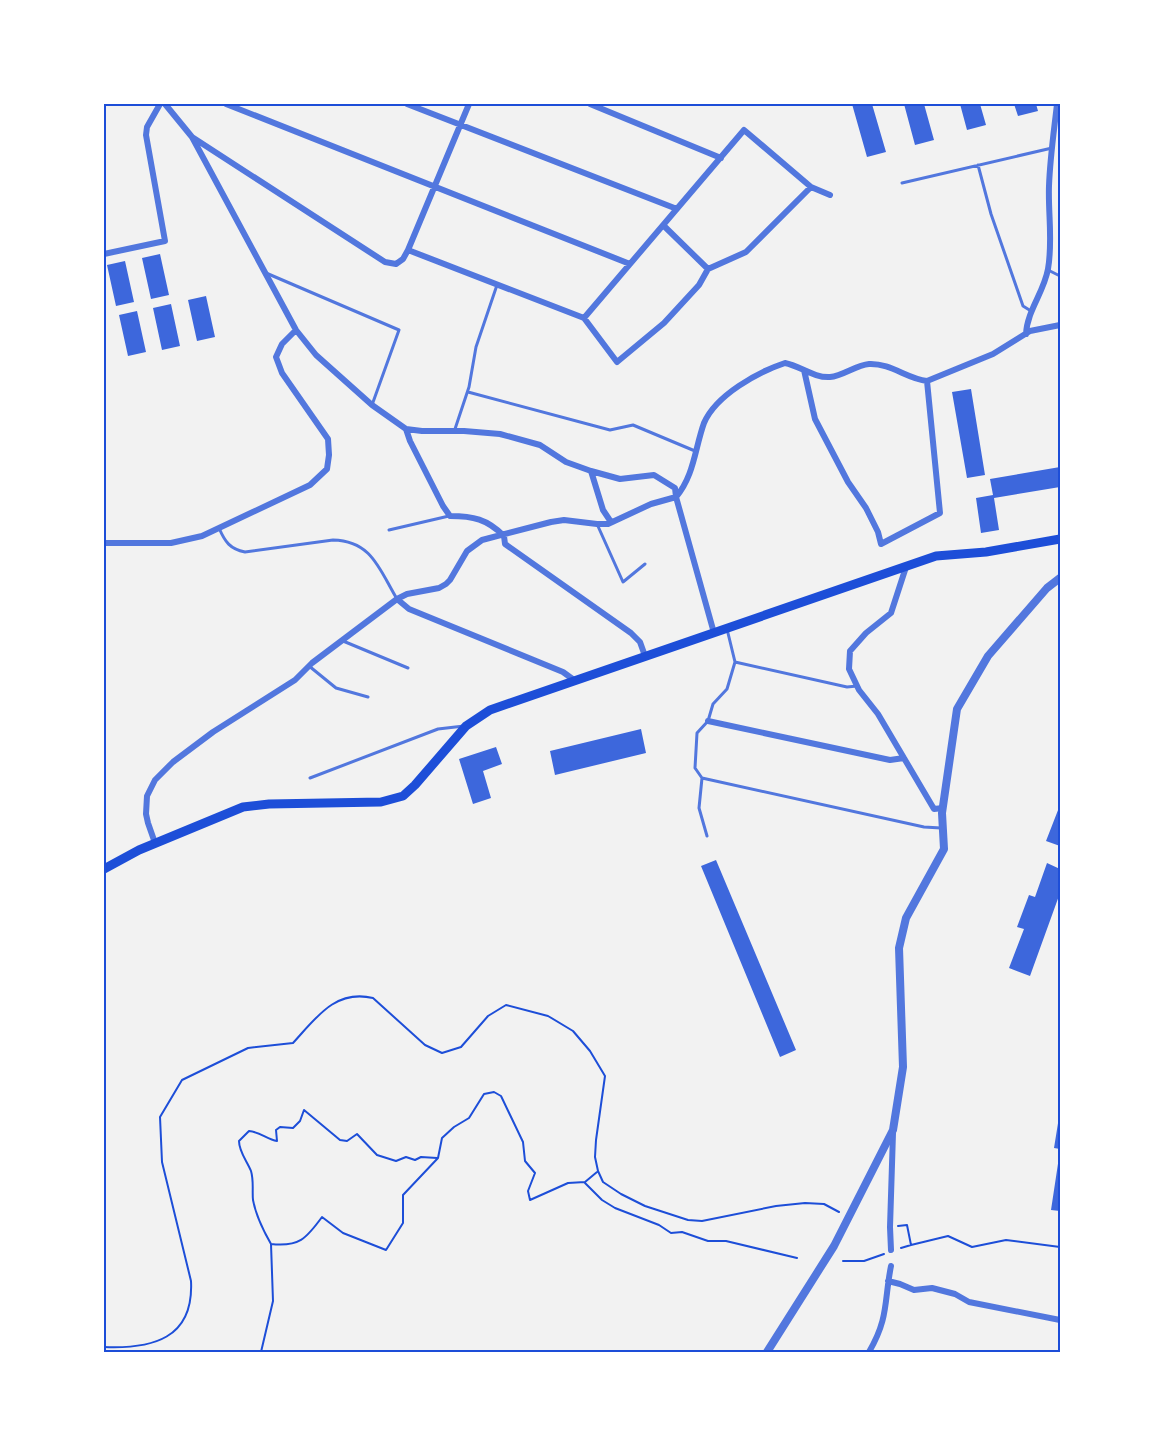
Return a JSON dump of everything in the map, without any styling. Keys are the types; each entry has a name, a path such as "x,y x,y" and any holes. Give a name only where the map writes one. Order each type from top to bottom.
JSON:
{"main road":[{"path":"104,869 155,843 233,810 254,805 381,802 403,796 466,726 490,710 936,556 986,552 1060,539"}],"street":[{"path":"104,254 165,241 146,135 147,127 160,104"},
{"path":"165,104 192,137 296,330 316,355 372,405 406,429 422,432 454,431 500,434 540,445 566,462 591,471 620,479 654,475 675,488 714,633"},
{"path":"226,104 630,264"},
{"path":"407,104 677,209"},
{"path":"192,137 385,262 394,264 400,262 408,250 469,104"},
{"path":"590,104 721,158"},
{"path":"1026,334 1028,319 1043,289 1048,270 1051,230 1048,188 1057,104"},
{"path":"584,318 744,130 811,188 830,195"},
{"path":"408,250 584,318 617,362 664,323 699,285 708,269 746,252 811,188"},
{"path":"663,225 708,269"},
{"path":"155,843 146,814 147,796 155,780 190,750 277,692 397,599 407,594 446,585 467,551 475,543 551,522 564,520 597,524 611,522 651,504 676,497 684,488 705,422 721,402 742,382 785,363 831,377 868,364 892,368 916,379 927,381 993,354 1026,334 1060,325"},
{"path":"104,543 171,543 202,536 310,485 327,469 328,438 282,373 276,357 282,344 296,330"},
{"path":"804,370 814,419 848,482 870,516 881,544 940,513 927,381"},
{"path":"406,429 410,441 450,516 470,516 494,526 504,536 505,544 631,633 640,642 645,656"},
{"path":"591,471 603,510 611,522"},
{"path":"906,567 891,613 866,633 850,651 849,669 857,686 878,714 934,809 943,808"},
{"path":"891,1250 893,1130 903,1067 899,948 906,918 944,849 943,808 957,709 988,656 1047,588 1060,578"},
{"path":"397,599 409,609 562,672 574,680"},
{"path":"708,721 890,760 904,758"},
{"path":"767,1353 850,1218 893,1130"},
{"path":"869,1353 879,1335 886,1314 891,1266"},
{"path":"888,1281 914,1290 932,1288 955,1294 969,1302 1060,1320"}],"lane":[{"path":"902,183 1052,148"},
{"path":"978,165 991,214 1023,306 1032,312"},
{"path":"1048,270 1060,276"},
{"path":"264,272 399,330 372,405"},
{"path":"454,431 468,392 476,347 497,285"},
{"path":"468,392 610,430 633,425 697,452"},
{"path":"389,530 450,516"},
{"path":"597,524 623,582 645,564"},
{"path":"219,528 226,543 238,551 245,552 333,540 347,540 356,543 370,554 397,599"},
{"path":"707,836 699,808 702,778 695,768 697,733 708,721 713,704 727,689 735,662 726,629"},
{"path":"343,641 408,668"},
{"path":"735,662 847,687 857,686"},
{"path":"309,666 336,688 368,697"},
{"path":"310,778 438,729 466,726"},
{"path":"702,778 924,826 943,828"}],"path":[{"path":"104,1347 129,1348 150,1345 162,1339 178,1328 192,1299 190,1281 162,1162 160,1117 183,1080 248,1048 293,1043 324,1010 344,998 363,996 373,998 425,1046 442,1053 461,1047 488,1016 506,1005 548,1016 573,1031 590,1051 605,1076 596,1140 595,1157 598,1171 603,1182 645,1206 688,1220 702,1221 765,1208 805,1203 824,1204 850,1218"},
{"path":"271,1244 290,1246 308,1237 322,1217 343,1233 386,1250 403,1222 403,1195 438,1158 442,1138 469,1118 484,1094 494,1092 501,1096 523,1142 525,1161 535,1173 528,1191 530,1200 568,1183 585,1182 598,1171"},
{"path":"261,1353 273,1301 271,1244 257,1214 252,1174 239,1148 239,1141 249,1131 259,1132 270,1140 277,1141 276,1130 280,1127 293,1128 300,1121 304,1110 340,1140 347,1141 357,1134 377,1155 396,1161 406,1157 415,1160 421,1157 438,1158"},
{"path":"585,1182 602,1200 615,1208 659,1225 671,1233 682,1232 708,1241 726,1241 798,1257"},
{"path":"911,1245 948,1236 972,1247 1006,1240 1060,1247"}],"building":[{"path":"852,104 872,104 886,152 867,157"},
{"path":"904,104 924,104 934,140 915,145"},
{"path":"960,104 980,104 986,125 967,130"},
{"path":"1014,104 1036,104 1038,111 1018,116"},
{"path":"160,254 169,295 151,299 142,258"},
{"path":"125,261 134,302 116,306 107,265"},
{"path":"206,296 215,337 197,341 188,300"},
{"path":"171,304 180,346 162,350 153,308"},
{"path":"137,311 146,352 128,356 119,315"},
{"path":"971,389 985,475 967,478 952,392"},
{"path":"1060,467 1060,487 994,498 999,530 981,533 976,498 993,495 990,479"},
{"path":"641,729 646,753 555,775 550,751"},
{"path":"496,747 502,764 483,771 491,798 473,804 459,759"},
{"path":"1060,805 1060,846 1046,841"},
{"path":"716,860 796,1050 780,1057 701,866"},
{"path":"1047,863 1060,869 1060,893 1030,976 1009,968 1024,929 1017,927 1029,895 1035,897"},
{"path":"1060,1117 1060,1149 1054,1148"},
{"path":"1060,1157 1060,1211 1051,1210"}]}
